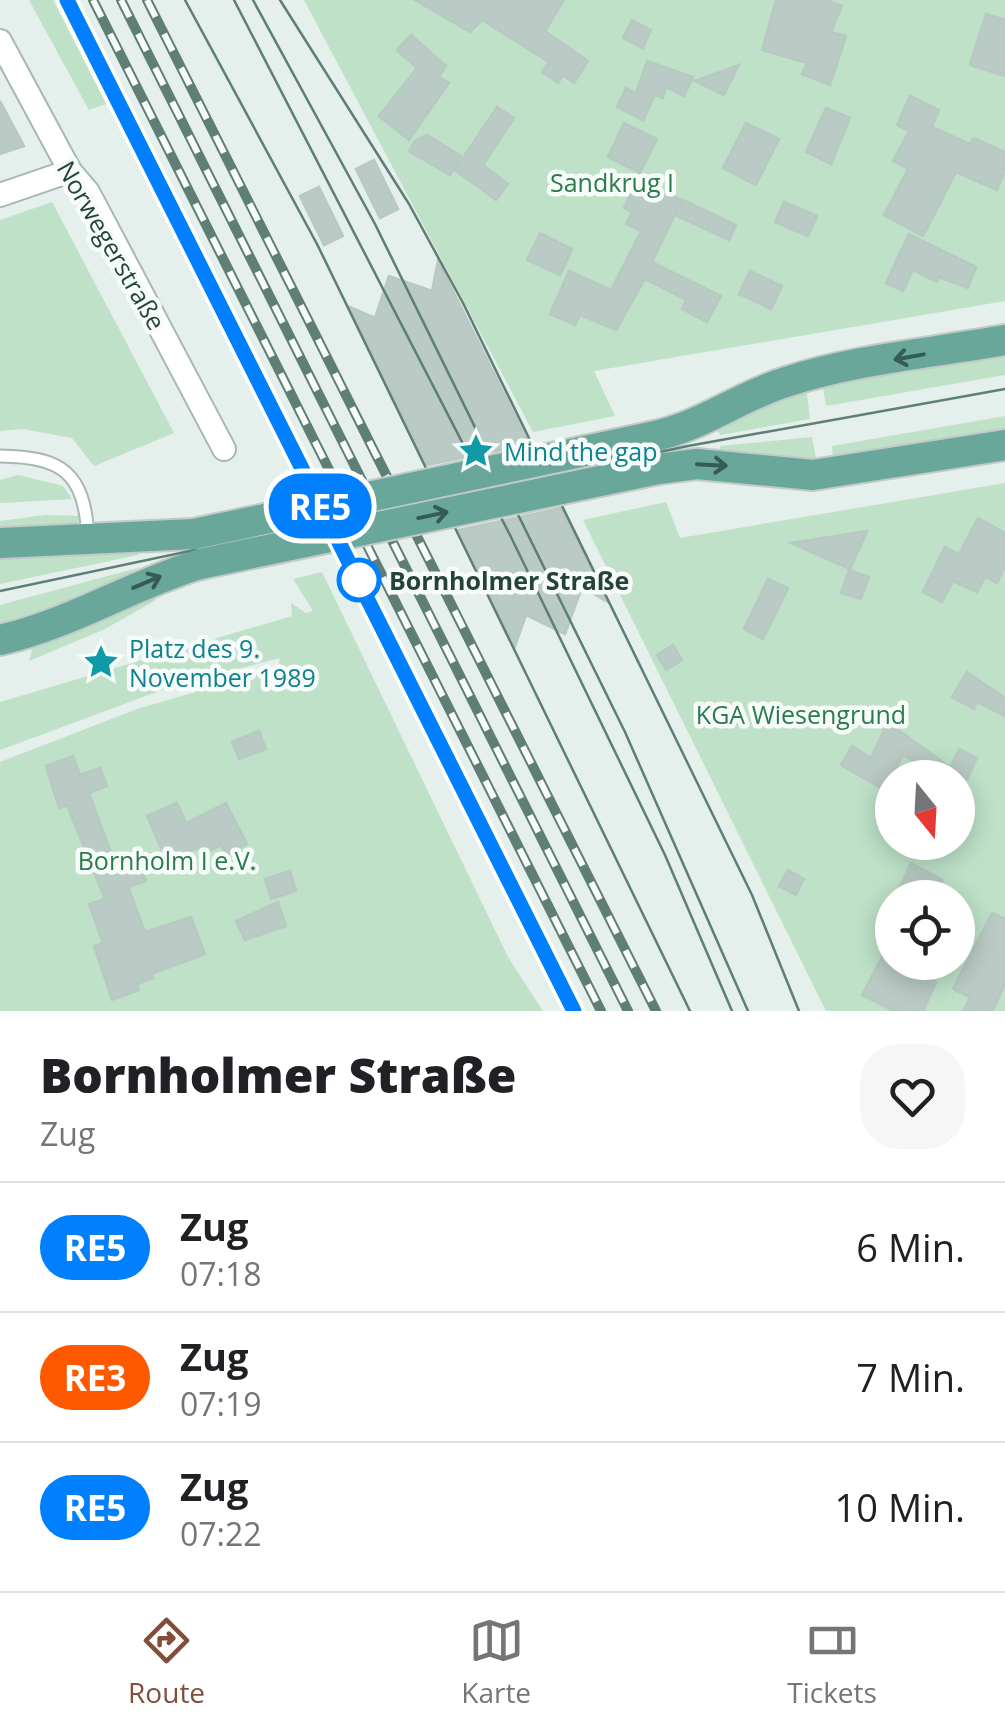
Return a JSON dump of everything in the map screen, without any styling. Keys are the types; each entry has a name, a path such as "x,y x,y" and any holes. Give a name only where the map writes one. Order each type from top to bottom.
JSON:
{"main road":[{"path":"0,640 78,616 197,549 699,424 780,383 812,374 1005,340"},
{"path":"0,543 89,540 197,549 658,469 718,465 812,475 1005,445"}],"street":[{"name":"Norwegerstraße","path":"0,41 70,171 88,192 224,449"},
{"path":"0,195 70,171"}],"lane":[{"path":"0,456 37,456 66,471 82,492 89,540"}],"green space":[{"path":"29,0 53,0 106,104 89,110"},
{"name":"Sandkrug I","path":"304,0 1005,0 1005,301 594,371 615,416 533,432"},
{"path":"52,202 174,433 94,466 72,438 23,429 0,431 0,220"},
{"path":"1005,351 1005,375 826,406 822,382"},
{"path":"806,386 810,419 720,435 716,428"},
{"path":"1005,416 1005,434 833,463 832,446"},
{"path":"812,437 817,464 720,454 720,446"},
{"path":"18,475 63,486 72,499 0,503 0,480"},
{"name":"KGA Wiesengrund","path":"1005,483 1005,1011 826,1011 583,520 666,502 680,538"},
{"path":"45,515 80,516 76,528 0,528 0,521"},
{"path":"138,555 0,584 0,558"},
{"path":"141,567 51,612 0,627 0,605"},
{"name":"Bornholm I e.V.","path":"322,572 508,957 543,1011 0,1011 0,762 137,709 278,668 280,658 173,686 0,750 0,702 292,616 291,603 306,613 313,611 293,579"},
{"path":"153,595 156,600 105,629 29,661 34,643"}],"building":[{"path":"415,0 564,0 545,31 588,61 574,83 563,75 558,83 542,72 549,62 482,20 470,32"},
{"path":"776,0 826,0 842,6 831,32 846,36 830,85 802,74 807,63 762,50"},
{"path":"986,14 1005,20 1005,76 970,65"},
{"path":"632,20 651,30 643,48 623,38"},
{"path":"411,35 446,66 439,77 449,83 409,140 379,116 417,68 397,50"},
{"path":"647,61 693,77 684,96 666,87 663,98 655,95 643,120 617,107 626,88 636,93"},
{"path":"739,65 724,95 695,81"},
{"path":"910,96 939,110 932,127 970,144 974,138 1005,152 1005,171 997,190 956,172 923,236 884,215 908,169 893,161 909,131 897,125"},
{"path":"0,101 24,146 0,154"},
{"path":"497,107 514,118 483,165 508,184 496,200 455,170"},
{"path":"826,108 850,118 831,164 806,152"},
{"path":"624,123 657,139 640,173 608,157"},
{"path":"746,123 779,139 756,185 723,168"},
{"path":"427,135 461,156 450,175 409,151 415,141"},
{"path":"374,160 398,209 380,218 356,169"},
{"path":"637,180 682,200 652,262 721,296 707,322 682,309 686,300 645,279 616,330 580,315 575,325 550,314 569,271 611,290 641,231 626,224 632,212 624,208"},
{"path":"319,187 343,236 324,245 300,196"},
{"path":"683,200 736,225 729,240 675,215"},
{"path":"784,202 817,216 808,236 775,222"},
{"path":"540,233 572,249 560,275 527,260"},
{"path":"909,234 976,267 968,288 939,277 937,282 913,270 903,291 886,283"},
{"path":"438,261 529,444 427,465 350,307 375,318 389,276 432,291"},
{"path":"750,271 782,286 771,309 739,294"},
{"path":"561,508 608,602 582,587 565,634 526,615 515,646 459,530"},
{"path":"978,518 1005,533 1005,566 997,583 985,577 977,592 953,581 942,602 923,592 945,547 959,554"},
{"path":"867,531 850,569 791,543"},
{"path":"849,570 869,577 861,599 841,593"},
{"path":"768,579 788,588 763,639 744,629"},
{"path":"673,645 682,660 666,670 657,655"},
{"path":"967,672 1005,698 1005,716 977,702 974,709 952,697"},
{"path":"886,726 893,726 940,760 912,760 903,755 900,760 875,760 875,784 841,765 852,746 871,758"},
{"path":"259,731 266,749 239,759 232,742"},
{"path":"959,749 977,758 975,762 954,760"},
{"path":"73,756 80,775 100,768 107,786 89,793 111,853 115,852 120,867 138,860 146,881 128,887 145,932 191,917 205,954 151,974 153,978 137,984 139,990 112,1000 94,946 103,943 89,904 105,899 67,805 59,808 46,766"},
{"path":"177,803 186,823 226,803 247,844 226,855 221,845 203,855 200,848 165,857 147,816"},
{"path":"911,863 943,880 903,880"},
{"path":"788,870 804,879 796,895 779,886"},
{"path":"290,871 296,891 271,899 265,879"},
{"path":"278,902 286,926 245,940 236,921"},
{"path":"992,913 1005,919 1005,984 992,1011 963,1011 970,997 953,989 958,980 975,980 975,946"},
{"path":"875,970 875,980 936,982 923,1011 894,1011 862,995"}],"tram line":[{"path":"185,0 317,244 690,1011"},
{"path":"234,0 510,535 665,855 732,1011"},
{"path":"253,0 375,224 625,732 748,1011"},
{"path":"280,0 409,204 463,303 752,895 799,1011"},
{"path":"0,591 688,446 1005,389"}],"railway":[{"path":"67,0 574,1011"},
{"path":"93,0 601,1011"},
{"path":"121,0 628,1011"},
{"path":"147,0 656,1011"}],"train":[{"name":"RE5","path":"67,0 532,920 574,1011"}],"place":[{"name":"Mind the gap","path":"476,451"},
{"name":"Bornholmer Straße","path":"359,580"},
{"name":"Platz des 9. November 1989","path":"101,662"}]}
